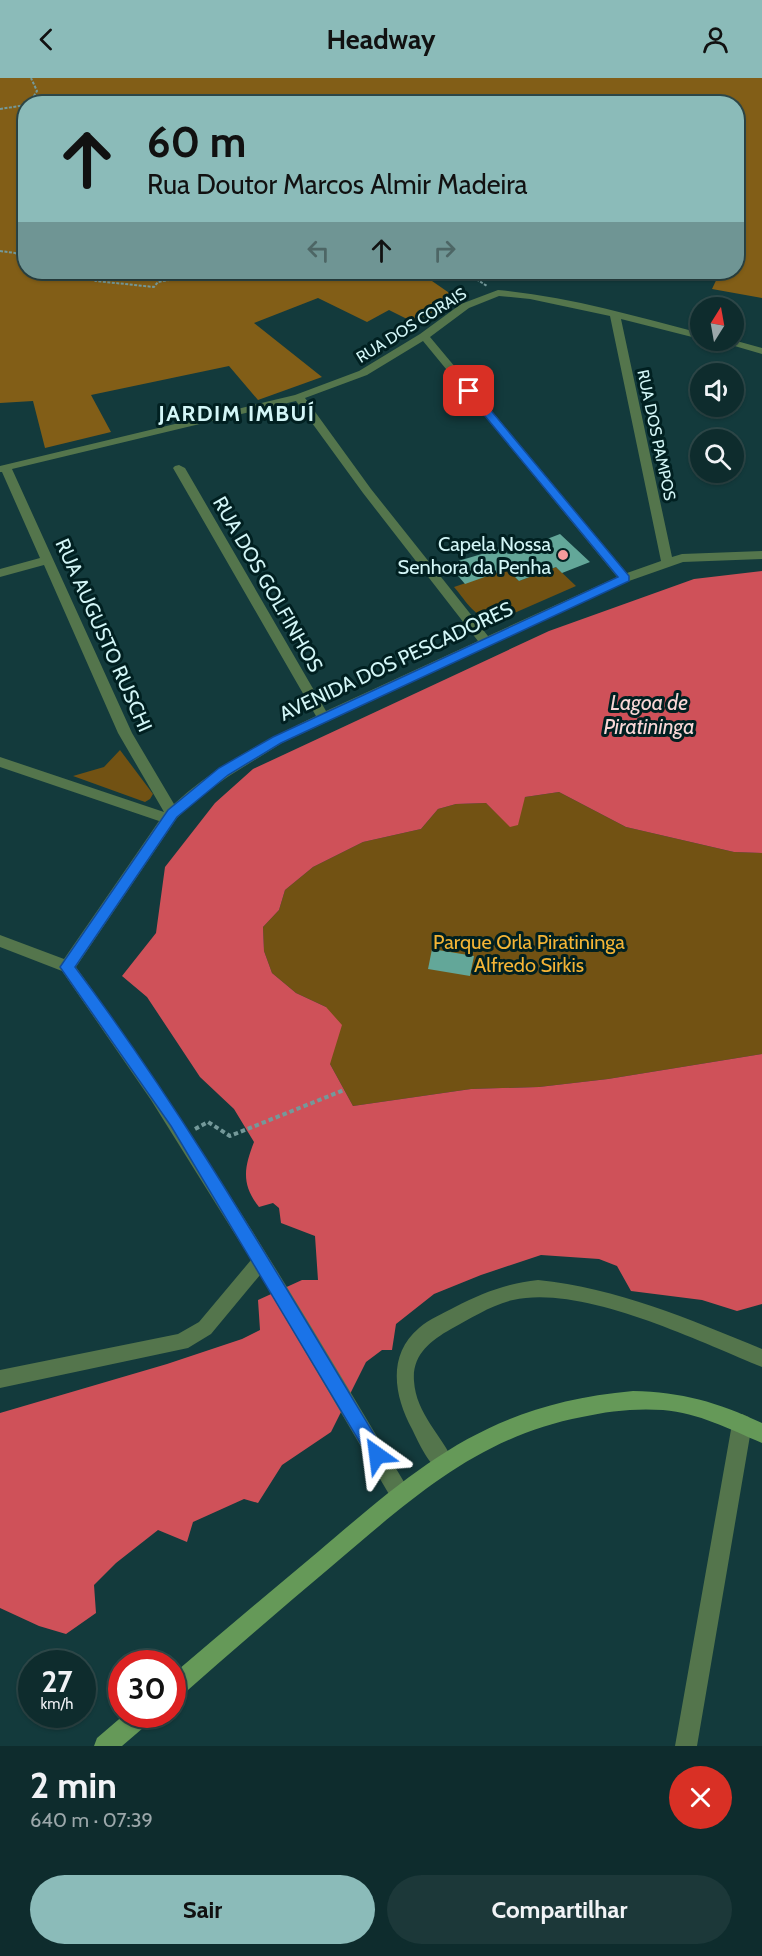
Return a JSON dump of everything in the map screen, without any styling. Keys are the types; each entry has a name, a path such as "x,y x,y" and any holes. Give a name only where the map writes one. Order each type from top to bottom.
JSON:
{"street":[{"name":"RUA DOS CORAIS","path":"3,469 300,397 363,373 424,336 465,306 498,293 530,296 615,314 690,333"},
{"name":"RUA DOS PAMPOS","path":"615,314 667,562"},
{"path":"424,336 625,578"},
{"path":"744,346 762,351"},
{"path":"300,397 367,492 486,642"},
{"name":"RUA DOS GOLFINHOS","path":"179,468 324,719"},
{"name":"RUA AUGUSTO RUSCHI","path":"3,469 48,560 125,733 170,816"},
{"name":"AVENIDA DOS PESCADORES","path":"68,967 170,816 224,771 277,740 625,578 667,562 702,556 762,555"},
{"path":"0,573 48,560"},
{"path":"0,762 170,816"},
{"path":"0,941 68,967 117,1034 195,1151 400,1494"},
{"path":"0,1379 181,1342 205,1328 261,1261"},
{"path":"444,1463 420,1428 407,1400 404,1385 407,1360 418,1340 426,1333 514,1291 554,1289 588,1295 665,1320 762,1358"},
{"path":"186,1677 400,1494 457,1454 510,1429 554,1413 596,1404 644,1400 680,1403 714,1412 762,1433"},
{"path":"686,1746 742,1424"},
{"path":"105,1746 126,1728"}],"path":[{"path":"31,78 37,92 34,96"},
{"path":"0,109 18,106"},
{"path":"0,251 18,254"},
{"path":"92,279 154,287 158,282 176,279"},
{"path":"476,279 498,293"},
{"path":"195,1151 195,1128 207,1122 230,1136 344,1090"}],"green space":[{"path":"556,567 576,586 498,620 478,614 454,587 507,569 519,581"},
{"path":"120,750 153,794 145,802 73,776 104,767"},
{"name":"Parque Orla Piratininga Alfredo Sirkis","path":"559,792 626,827 734,852 762,853 762,1054 608,1079 539,1087 471,1089 353,1106 330,1064 326,1007 296,993 272,973 264,951 263,927 279,910 285,890 313,867 363,842 421,829 438,809 456,804 486,803 510,826 525,797"}],"shaded area":[{"path":"0,78 762,78 762,298 712,289 717,279 744,279 744,96 18,96 18,279 429,279 458,299 413,322 389,310 367,322 318,298 254,323 322,377 258,400 229,366 91,395 111,432 45,448 33,401 0,403"}],"water":[{"name":"Lagoa de Piratininga","path":"762,571 762,853 734,852 626,827 559,792 525,797 518,825 510,827 486,803 456,804 438,809 421,829 363,842 313,867 285,890 279,910 263,927 264,951 272,973 296,993 326,1007 342,1025 330,1064 353,1106 471,1089 539,1087 608,1079 762,1054 762,1304 737,1311 702,1300 631,1291 617,1266 599,1259 541,1255 481,1275 434,1294 396,1324 392,1350 382,1350 366,1362 331,1432 282,1465 258,1503 244,1499 193,1522 187,1542 158,1530 116,1563 94,1585 96,1613 66,1634 39,1626 0,1608 0,1413 167,1364 242,1339 260,1330 258,1300 302,1280 318,1280 315,1236 281,1223 279,1208 273,1203 259,1207 249,1191 246,1168 254,1142 234,1109 200,1077 147,997 122,976 156,933 165,867 215,803 253,769 549,631 694,579"}],"building":[{"path":"560,534 590,562 562,573 556,567 519,581 507,569 465,584 448,564 502,548 508,554"},
{"path":"432,949 474,956 470,976 428,969"}],"place":[{"name":"Capela Nossa Senhora da Penha","path":"563,555"}],"district":[{"name":"JARDIM IMBUÍ","path":"237,413"}],"route":[{"path":"377,1455 176,1121 68,967 172,814 224,771 277,740 625,578 469,391"}]}
